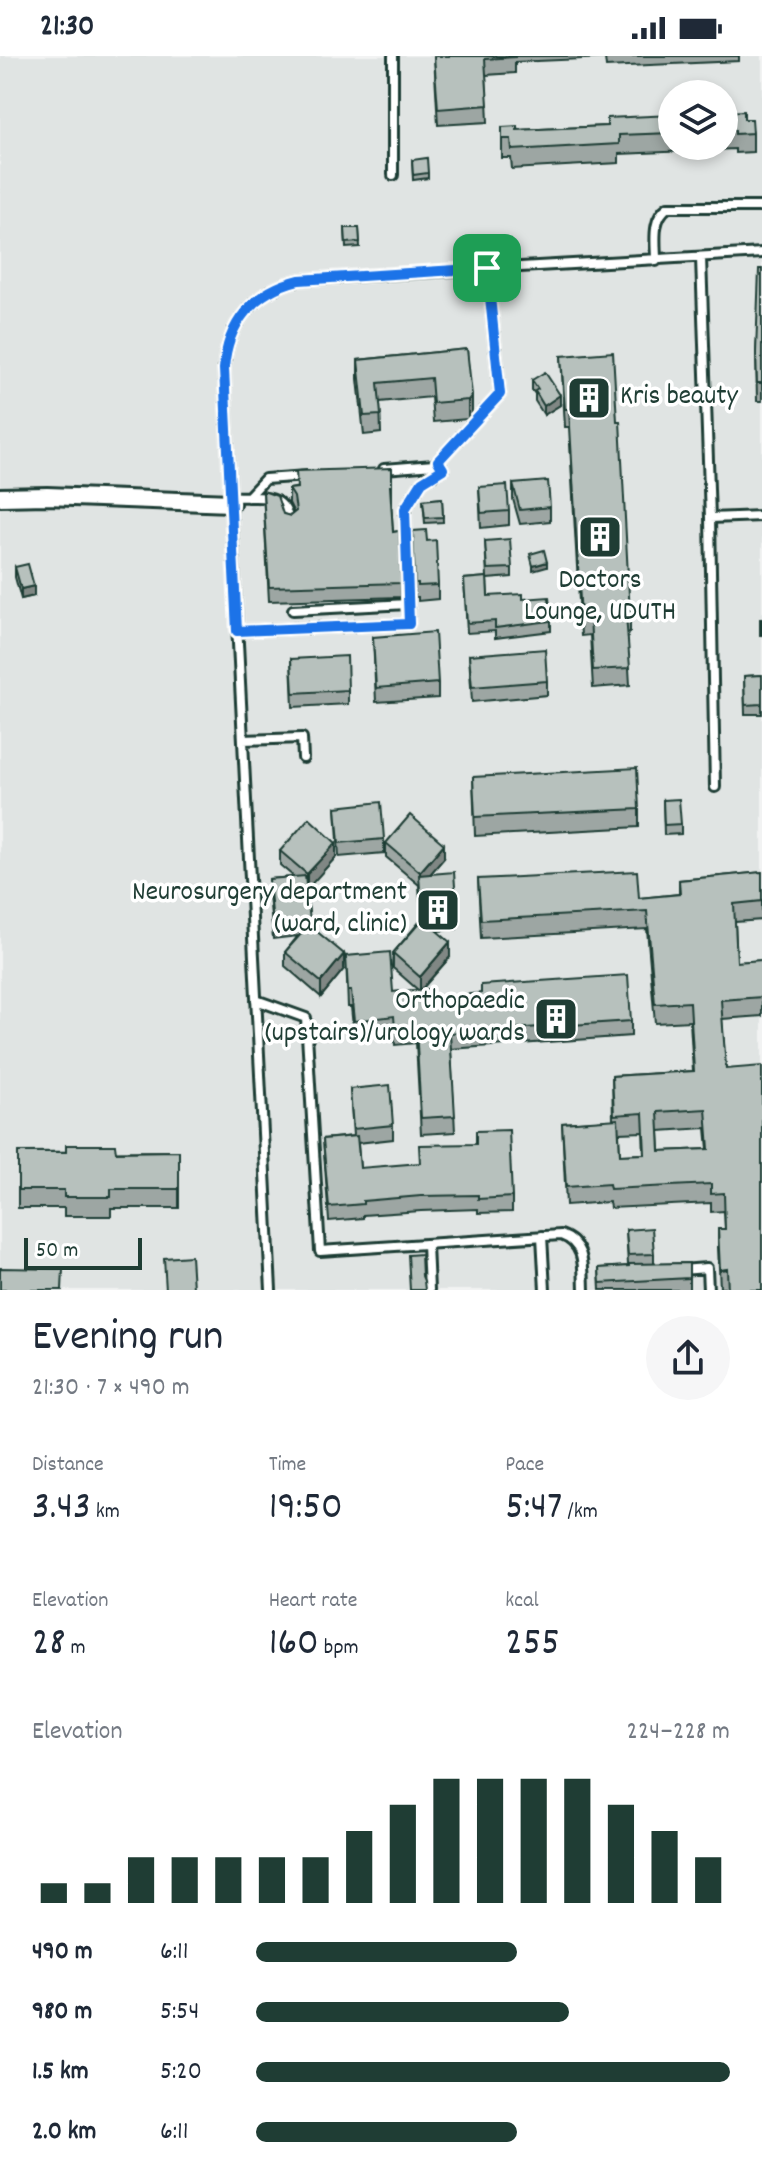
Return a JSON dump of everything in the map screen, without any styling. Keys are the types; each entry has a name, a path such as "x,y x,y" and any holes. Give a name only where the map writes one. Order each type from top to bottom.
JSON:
{"street":[{"path":"0,497 230,500"}],"lane":[{"path":"393,56 393,175"},
{"path":"656,261 656,224 662,211 668,207 762,207"},
{"path":"271,1290 230,500 225,356 232,332 254,302 275,288 299,280 762,253"},
{"path":"701,258 715,787"},
{"path":"372,470 434,465 500,394 487,268"},
{"path":"237,631 409,624 405,509 422,482 443,469 438,461"},
{"path":"248,497 265,479 311,475"},
{"path":"230,500 248,497 276,500 286,509 289,524"},
{"path":"710,518 762,516"},
{"path":"293,610 408,604"},
{"path":"243,740 302,738 303,758"},
{"path":"256,1000 306,1018 320,1251 561,1235 574,1243 581,1254 584,1290"},
{"path":"542,1236 545,1290"},
{"path":"427,1244 429,1290"},
{"path":"676,1270 707,1268 708,1290"},
{"path":"583,1274 599,1274"}],"shaded area":[{"path":"0,56 762,56 762,1290 0,1290"}],"building":[{"path":"434,56 515,57 485,59 488,105 438,109"},
{"path":"738,111 744,111 744,119 752,119 753,133 738,134"},
{"path":"658,116 658,134 619,135 619,144 512,150 511,139 502,139 502,127 517,126 517,130 607,126 607,118"},
{"path":"427,158 428,173 413,175 412,160"},
{"path":"345,228 359,228 360,242 346,243"},
{"path":"759,269 762,269 762,383 757,383 756,352"},
{"path":"467,349 472,395 468,400 433,403 431,378 378,383 381,415 364,416 358,360"},
{"name":"Doctors Lounge, UDUTH","path":"613,352 617,421 620,421 630,668 593,670 590,617 581,618 569,409 565,409 561,356"},
{"path":"545,372 560,395 544,406 532,380"},
{"path":"392,468 393,532 399,531 401,583 269,587 263,491 277,496 283,514 290,516 296,511 289,489 297,488 296,471"},
{"path":"548,481 550,507 520,510 513,484"},
{"path":"507,485 509,511 481,513 479,487"},
{"path":"442,498 443,517 425,518 423,500"},
{"path":"426,530 427,541 436,540 438,585 418,586 415,583 413,531"},
{"path":"510,539 512,568 487,569 485,541"},
{"path":"544,550 547,562 533,566 530,554"},
{"path":"28,564 34,586 21,589 15,567"},
{"path":"487,577 488,596 523,594 523,599 549,597 551,621 495,628 495,621 467,623 464,579"},
{"path":"435,632 438,683 376,688 373,637"},
{"path":"545,649 547,681 472,687 469,655"},
{"path":"347,656 348,690 293,693 291,659"},
{"path":"762,675 762,704 745,705 744,676"},
{"path":"637,768 639,809 475,817 473,777"},
{"path":"679,799 681,824 664,825 663,800"},
{"path":"381,802 384,839 339,843 336,807"},
{"path":"410,815 444,844 420,872 386,843"},
{"path":"309,818 336,843 307,874 280,851"},
{"path":"637,871 639,898 680,894 679,880 762,872 762,901 734,904 737,962 762,960 762,997 721,1000 726,1069 762,1066 762,1290 728,1290 727,1269 720,1270 718,1229 725,1229 724,1193 711,1194 711,1184 610,1189 609,1184 566,1187 562,1123 618,1119 620,1155 645,1154 643,1113 614,1115 612,1076 694,1071 690,1002 655,1004 647,911 481,920 478,879","holes":["706,1109 709,1149 660,1151 658,1112"]},
{"name":"Neurosurgery department (ward, clinic)","path":"454,872 457,915 422,918 419,875"},
{"path":"305,876 310,921 273,925 269,879"},
{"path":"423,919 450,942 420,977 393,953"},
{"path":"309,925 344,954 321,982 285,952"},
{"path":"390,952 393,992 427,989 428,998 481,993 481,985 628,975 631,1021 450,1033 455,1116 421,1118 416,1027 395,1029 394,1016 354,1021 351,991 348,991 346,956"},
{"path":"390,1085 393,1125 353,1129 350,1089"},
{"path":"509,1130 512,1197 421,1196 329,1207 323,1139 357,1136 360,1168 420,1163 419,1145 476,1144 476,1131"},
{"path":"66,1145 115,1145 116,1152 179,1151 179,1189 111,1189 111,1197 64,1197 64,1190 18,1190 18,1152 66,1152"},
{"path":"652,1228 654,1254 628,1255 626,1230"},
{"path":"421,1254 425,1290 410,1290 408,1255"},
{"path":"191,1256 193,1288 166,1290 164,1258"},
{"path":"689,1263 689,1278 600,1283 599,1268"},
{"path":"0,1268 63,1269 62,1290 0,1290"}],"place":[{"name":"Kris beauty","path":"589,398"},
{"name":"Doctors Lounge, UDUTH","path":"600,537"},
{"name":"Neurosurgery department (ward, clinic)","path":"438,910"},
{"name":"Orthopaedic (upstairs)/urology wards","path":"556,1019"}],"route":[{"path":"487,268 500,394 438,461 443,469 422,482 405,509 409,624 237,631 224,369 227,344 238,321 264,294 299,280 487,268"}]}
